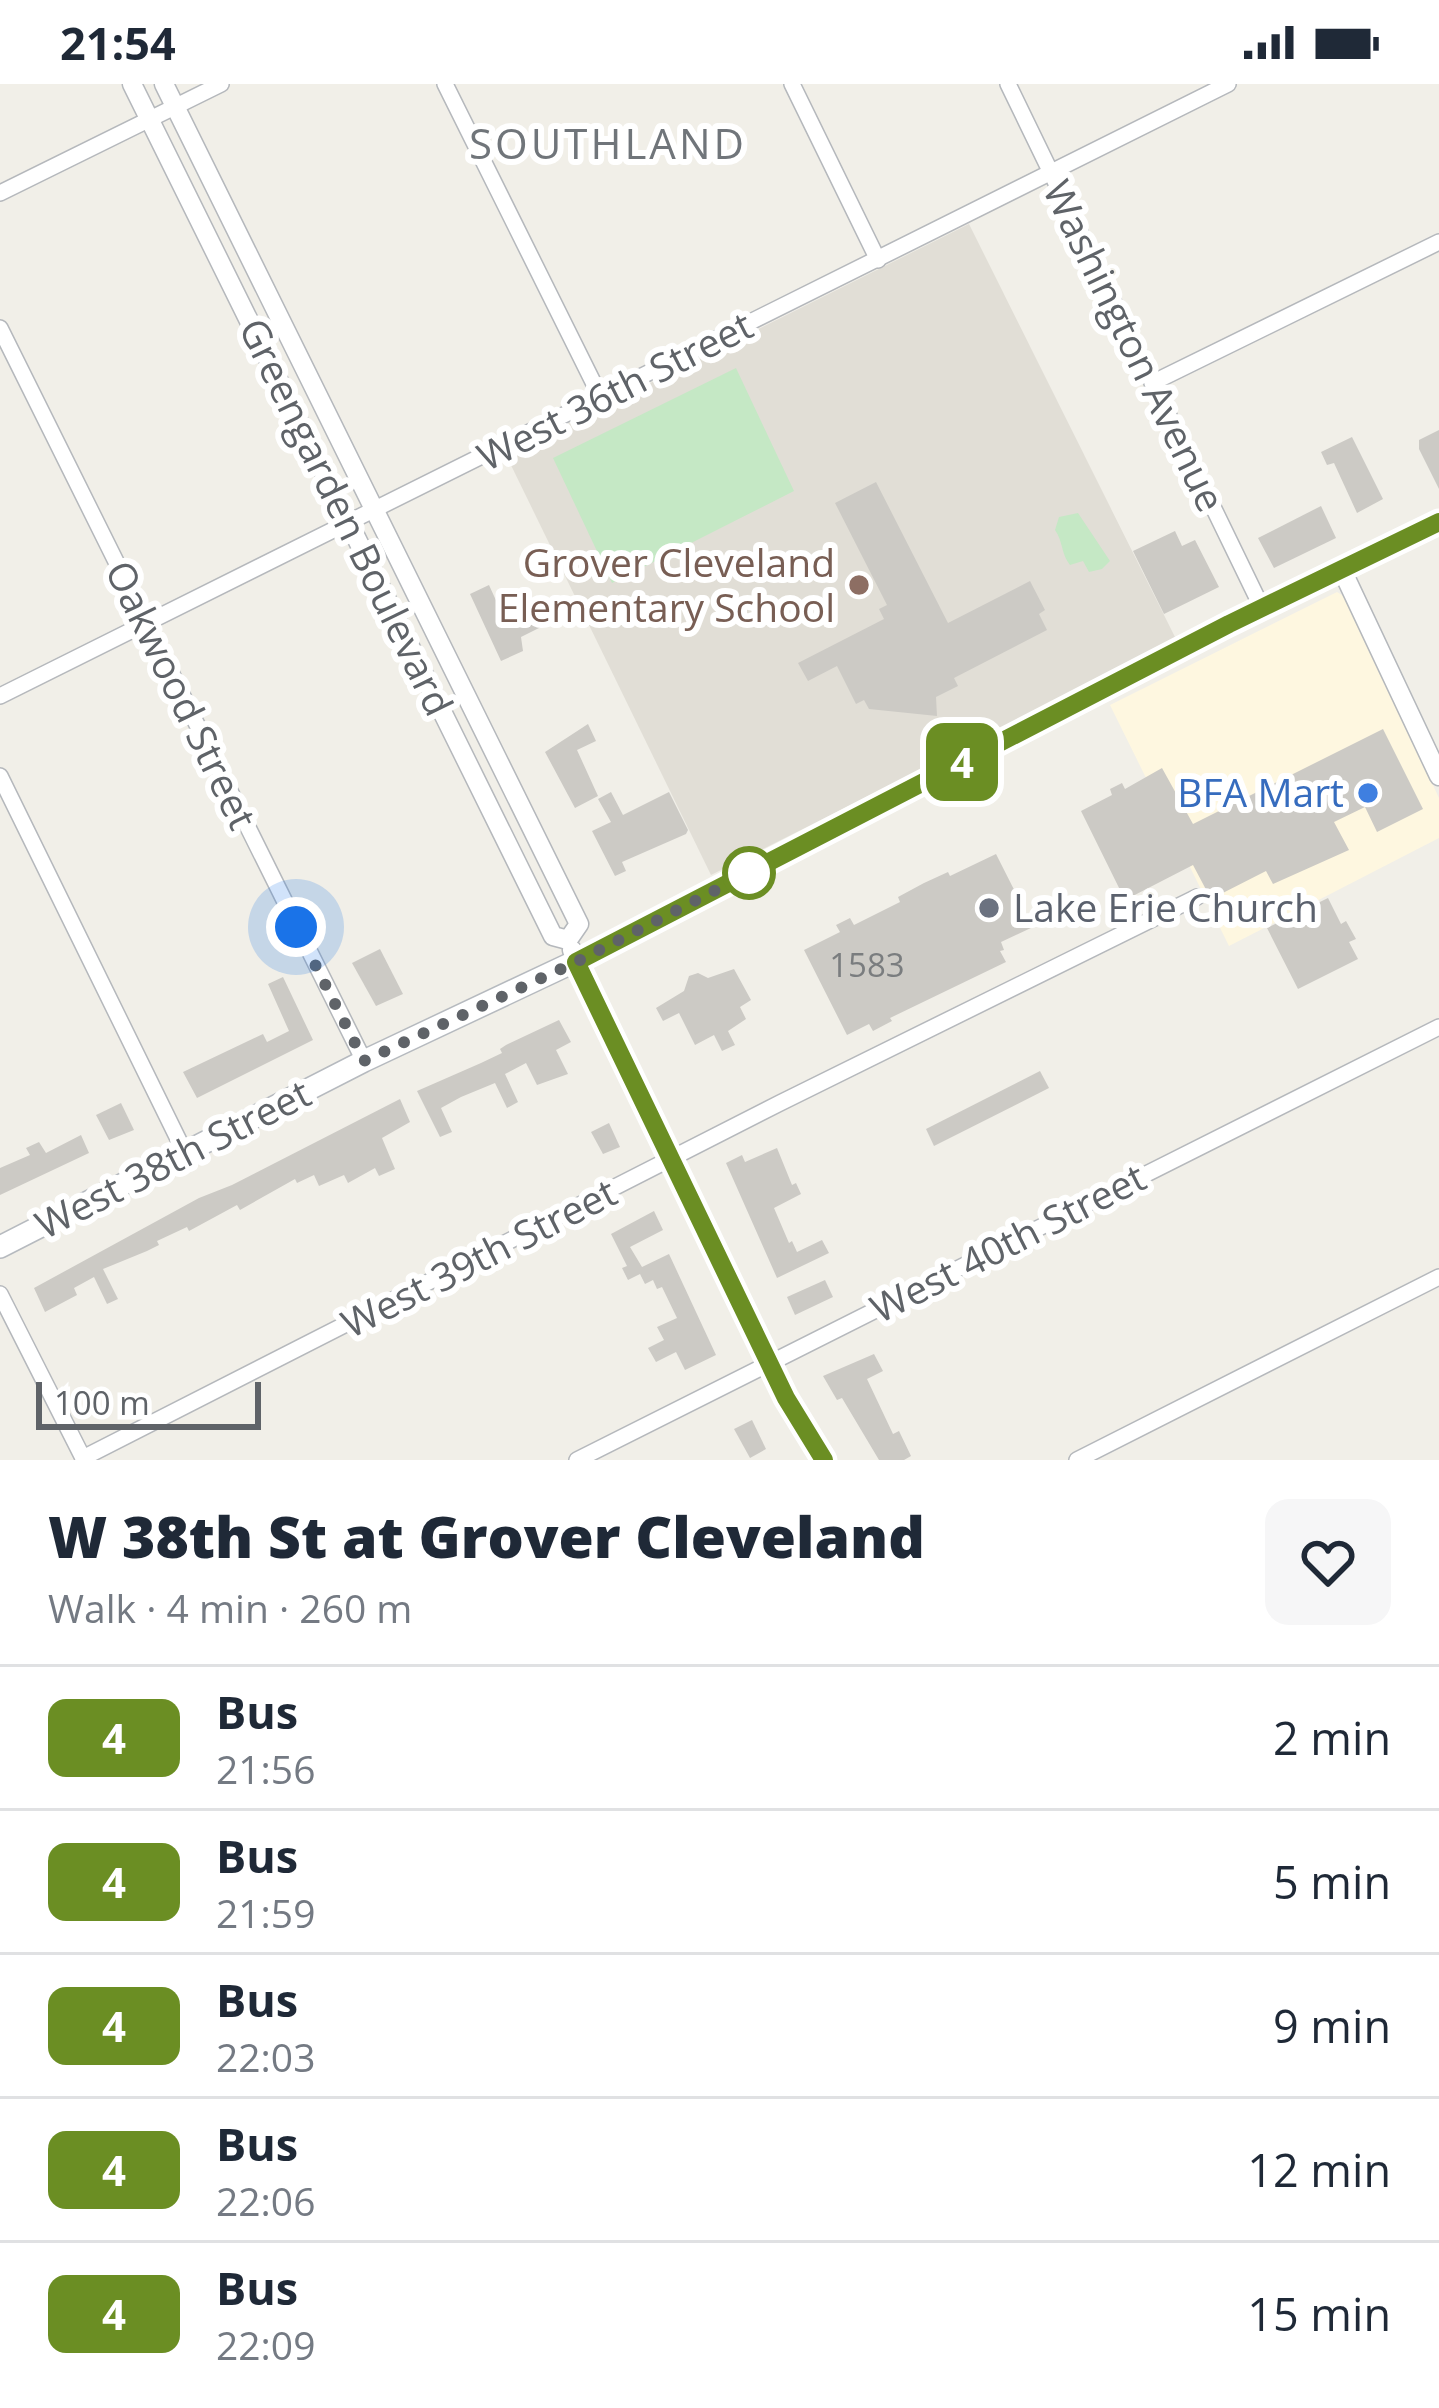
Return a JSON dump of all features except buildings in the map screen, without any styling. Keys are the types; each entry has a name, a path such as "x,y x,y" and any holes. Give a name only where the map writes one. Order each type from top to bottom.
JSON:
{"main road":[{"name":"West 38th Street","path":"0,1247 572,951 1439,522"}],"street":[{"name":"Greengarden Boulevard","path":"133,84 553,936 572,951 769,1363 824,1460"},
{"name":"Greengarden Boulevard","path":"164,84 579,924 572,951"},
{"path":"0,193 220,84"},
{"path":"445,84 602,398"},
{"path":"792,84 878,260"},
{"name":"Washington Avenue","path":"1008,84 1262,608"},
{"name":"West 36th Street","path":"0,696 1228,84"},
{"path":"1152,382 1439,242"},
{"name":"Oakwood Street","path":"0,328 364,1061"},
{"path":"1342,570 1439,776"},
{"path":"0,776 184,1151"},
{"name":"West 39th Street","path":"83,1459 1197,897"},
{"name":"West 40th Street","path":"577,1460 1439,1027"},
{"path":"1077,1460 1439,1277"},
{"path":"0,1294 83,1459"}],"shaded area":[{"name":"Grover Cleveland Elementary School","path":"969,224 1177,641 711,875 506,455"},
{"path":"1337,592 1345,597 1439,798 1439,838 1229,946 1110,705"}],"green space":[{"path":"736,368 794,491 612,583 553,458"},
{"path":"1078,513 1110,561 1102,569 1089,572 1083,561 1070,565 1065,556 1055,530 1059,517"}],"bus line":[{"name":"4","path":"824,1460 786,1398 576,962 1229,624 1439,522"}],"place":[{"name":"Grover Cleveland Elementary School","path":"859,585"},
{"name":"BFA Mart","path":"1368,793"},
{"name":"Lake Erie Church","path":"989,908"}],"district":[{"name":"SOUTHLAND","path":"608,144"}],"route":[{"path":"296,927 364,1061 576,962 749,873"}]}
